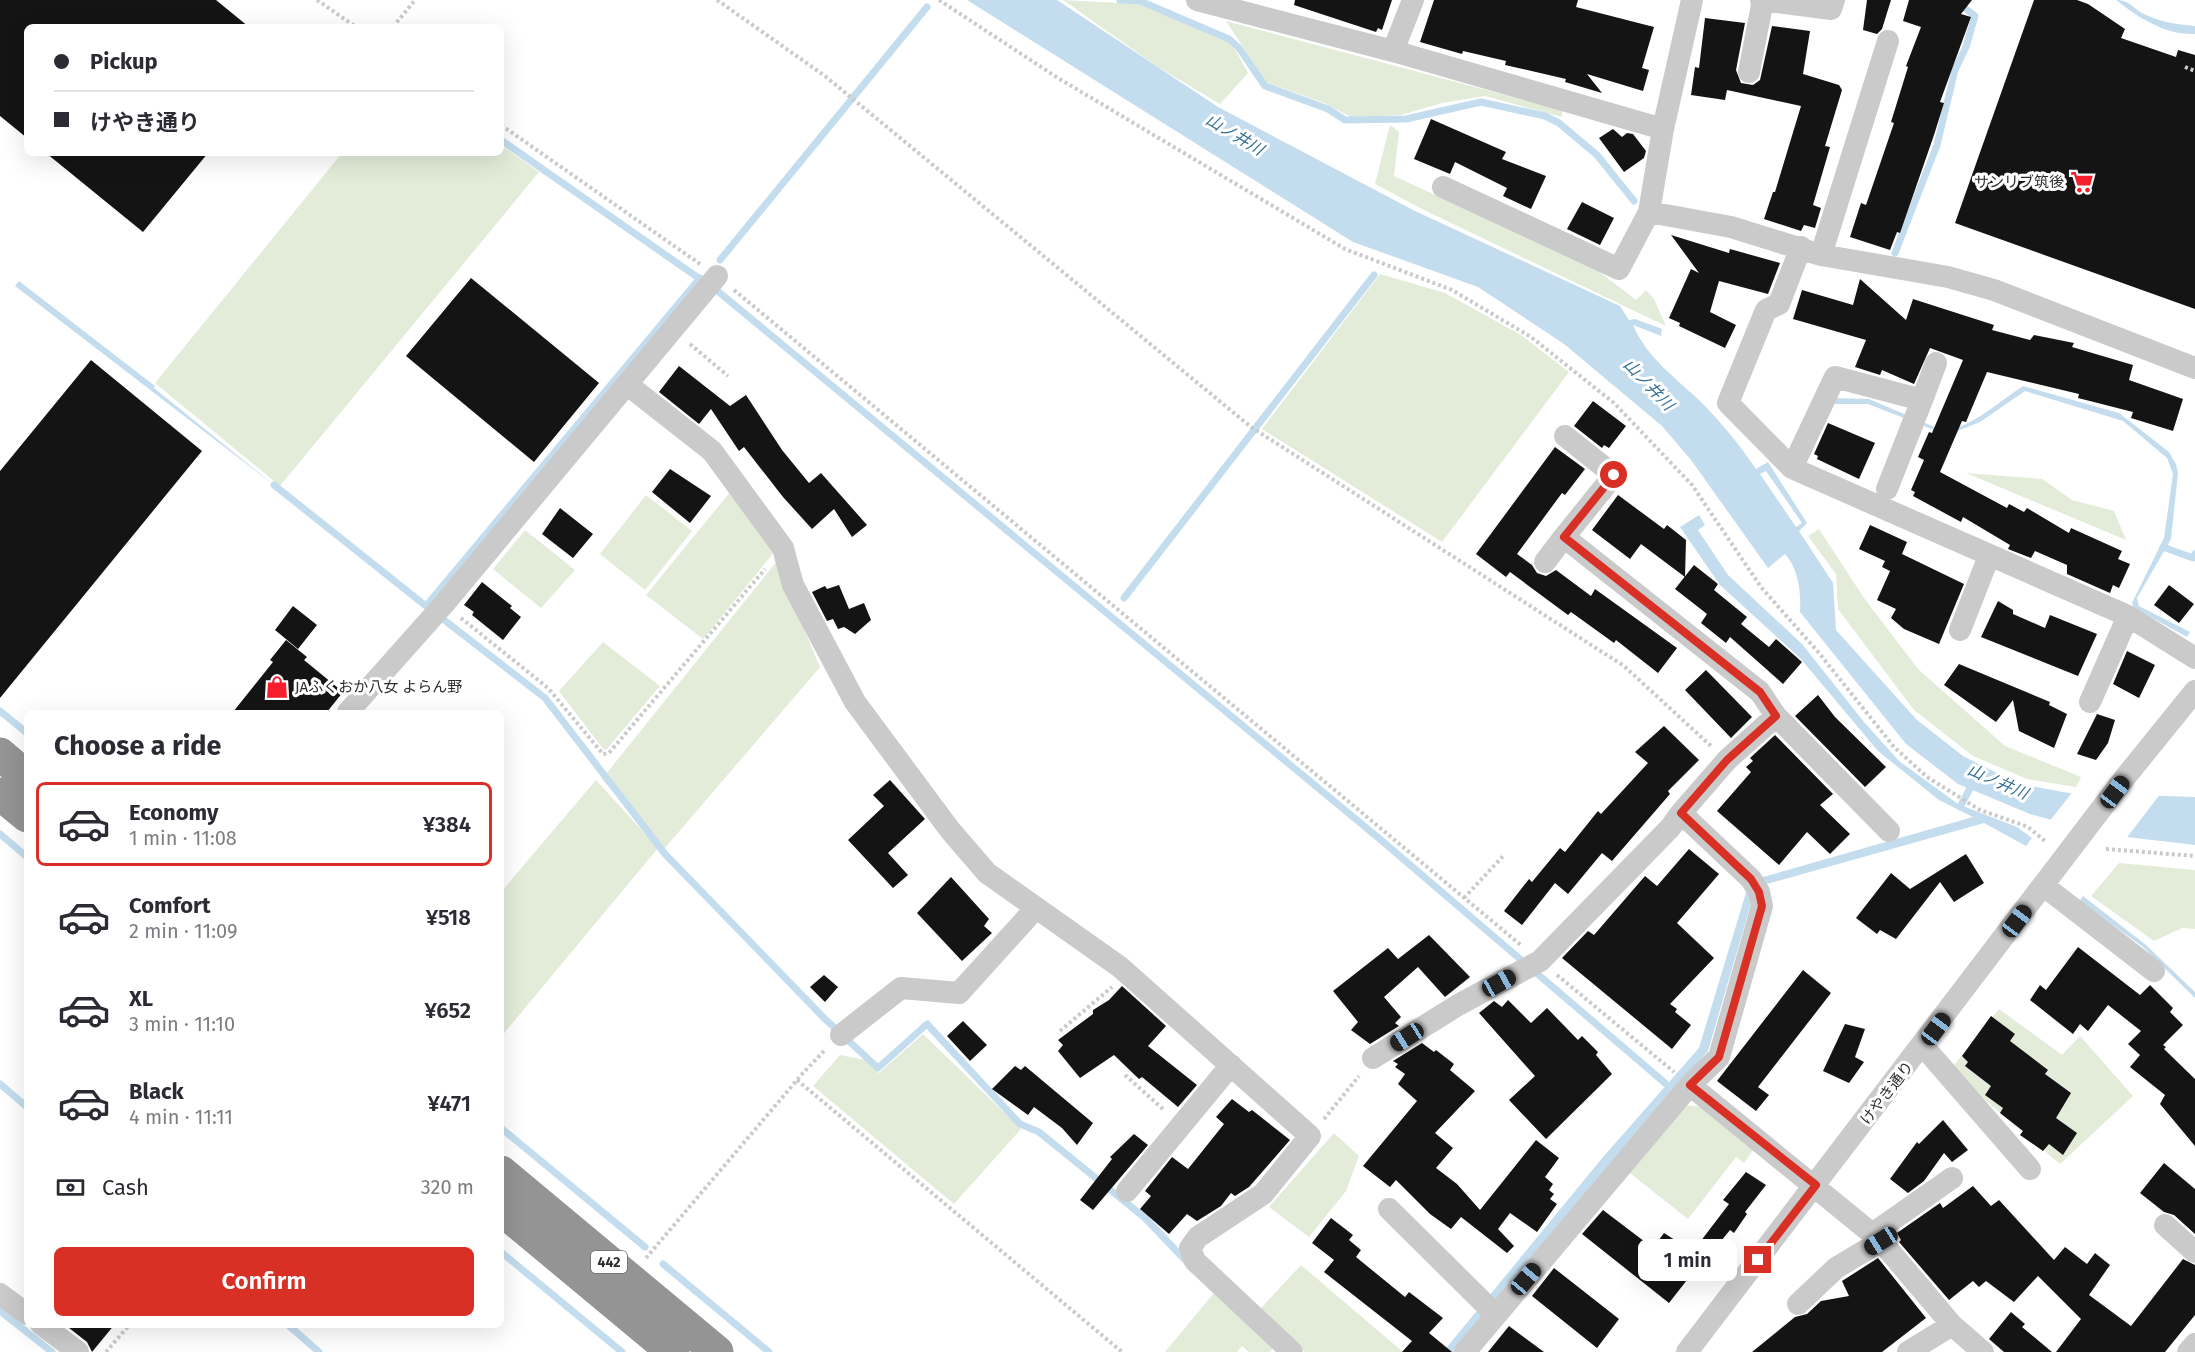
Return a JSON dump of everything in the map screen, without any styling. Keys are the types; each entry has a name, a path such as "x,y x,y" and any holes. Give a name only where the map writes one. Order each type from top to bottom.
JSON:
{"highway":[{"path":"0,754 24,774"},
{"path":"0,794 24,814"},
{"name":"442","path":"504,1175 717,1352"},
{"name":"442","path":"504,1211 673,1352"}],"street":[{"path":"1197,0 1393,51 1663,129"},
{"path":"1393,51 1413,0"},
{"path":"1749,72 1762,0 1831,9 1834,0"},
{"path":"1443,187 1619,269 1649,212 1686,1"},
{"path":"1888,41 1811,251 1779,304 1766,310 1728,403 1792,468 2128,616 2195,658"},
{"path":"1649,212 1731,227 1811,251 1948,277 1994,290 2195,368"},
{"path":"350,710 444,604 717,276"},
{"path":"1887,489 1936,363"},
{"path":"1792,468 1835,377 1916,414"},
{"path":"628,385 712,451 783,548 793,585 855,702 950,830 980,864 1035,909 1127,973 1311,1136 1263,1194 1198,1237 1190,1248 1195,1261 1292,1352"},
{"path":"1545,562 1614,475 1565,435"},
{"path":"1564,537 1760,692 1776,716 1889,831"},
{"path":"1960,630 1989,556"},
{"path":"2090,702 2128,616"},
{"name":"けやき通り","path":"1687,1352 1923,1047 2127,775 2195,691"},
{"path":"1373,1058 1458,1005 1540,961 1670,828 1727,760 1776,716"},
{"path":"1465,1352 1490,1309 1682,1078 1719,1057 1762,906 1755,885 1681,813"},
{"path":"2044,886 2154,971"},
{"path":"841,1035 901,988 959,993 1035,909"},
{"path":"1923,1047 2030,1169"},
{"path":"1127,1191 1231,1065"},
{"path":"1682,1078 1816,1185 1876,1238 1952,1324 1983,1352"},
{"path":"1798,1304 1836,1269 1952,1178"},
{"path":"1389,1209 1490,1309"},
{"path":"2165,1225 2195,1252"},
{"path":"0,1294 24,1312"},
{"path":"1908,1352 1952,1324"},
{"path":"46,1328 78,1352"},
{"path":"2188,1352 2195,1344"}],"path":[{"path":"317,0 352,24"},
{"path":"395,24 415,0"},
{"path":"717,0 825,76 1251,428 1624,666 1727,760"},
{"path":"939,0 1058,78 1345,249 1452,290 1531,337 1614,403 1692,485 1761,587 1819,653 1894,747 1927,777 1970,804 2028,827 2045,841"},
{"path":"2185,67 2195,70"},
{"path":"504,127 717,276 1682,1078"},
{"path":"673,330 728,376"},
{"path":"444,604 548,688 603,754 609,753 783,548"},
{"path":"2106,849 2195,856"},
{"path":"1464,898 1504,855"},
{"path":"1060,1031 1127,973"},
{"path":"629,1279 797,1080 841,1035"},
{"path":"1311,1136 1373,1058"},
{"path":"1125,1075 1181,1125"},
{"path":"797,1080 1122,1352"},
{"path":"106,1352 127,1328"}],"green space":[{"path":"1063,0 1138,4 1226,40 1236,51 1248,73 1220,104 1158,67"},
{"path":"1226,21 1562,110 1562,117 1485,96 1442,103 1401,115 1351,117 1324,103 1266,82"},
{"path":"1390,125 1399,132 1394,176 1597,270 1636,300 1646,290 1654,299 1666,326 1426,211 1375,184"},
{"path":"504,147 539,172 280,486 155,383 340,156 504,156"},
{"path":"1380,274 1445,293 1521,335 1569,372 1442,542 1262,429"},
{"path":"1966,473 2042,479 2072,500 2114,511 2126,540"},
{"path":"731,491 776,550 703,639 646,595"},
{"path":"646,495 692,531 645,590 600,554"},
{"path":"1819,529 1864,598 1918,669 2005,746 2081,777 2076,787 2027,779 1973,756 1914,710 1838,609 1836,574 1808,536"},
{"path":"525,530 575,570 541,608 493,569"},
{"path":"781,556 785,584 820,667 665,848 602,779"},
{"path":"603,642 660,686 604,750 559,691"},
{"path":"596,780 658,848 504,1033 504,888"},
{"path":"2119,863 2195,870 2195,929 2182,928 2154,941 2091,896"},
{"path":"1999,1009 2062,1055 2080,1036 2133,1096 2060,1164 1950,1070"},
{"path":"923,1034 1021,1129 954,1204 813,1086 840,1055 865,1060 879,1073"},
{"path":"1682,1105 1709,1107 1756,1146 1744,1163 1736,1157 1688,1219 1626,1170"},
{"path":"1334,1133 1359,1156 1346,1191 1309,1237 1269,1207"},
{"path":"1301,1265 1403,1352 1305,1352 1260,1309"},
{"path":"1214,1293 1273,1348 1270,1352 1249,1352 1242,1346 1237,1352 1165,1352"}],"water":[{"name":"山ノ井川","path":"967,0 1057,0 1218,107 1415,211 1620,306 1629,320 1635,319 1662,329 1661,336 1633,325 1654,357 1715,417 1756,469 1768,462 1807,523 1799,531 1833,583 1836,630 1917,720 1963,756 2019,784 2069,793 2195,797 2195,845 2101,834 2030,814 1958,784 1906,744 1800,612 1798,582 1790,560 1785,554 1768,568 1691,460 1662,426 1564,344 1478,287 1353,242","holes":["1766,471 1802,523 1796,527 1760,474"]},
{"path":"2116,0 2127,3 2155,19 2195,26 2195,34 2173,32 2153,24"},
{"path":"19,281 155,386 154,388 274,485 15,286"},
{"path":"2023,386 2119,413 2169,452 2178,473 2171,539 2137,598 2139,606 2190,632 2187,637 2134,608 2132,603 2164,538 2173,474 2167,458 2123,421 2025,391 1980,422 1947,435 1868,404 1833,404 1833,398 1869,399 1944,431 1975,419"},
{"path":"1699,515 1705,525 1698,530 1728,575 1802,644 1864,722 1899,761 1958,804 2017,827 2032,838 2026,846 1984,823 1767,884 1752,900 1708,1051 1454,1352 1443,1352 1603,1157 1699,1048 1748,886 1759,878 1973,817 1939,800 1878,751 1800,658 1720,585 1680,527"},
{"path":"2083,896 2146,945 2195,992 2195,998 2143,947 2080,901"}],"pier":[{"path":"2074,790 2161,793 2125,840 2100,837 2049,822"}],"building":[{"path":"0,0 216,0 245,24 24,24 24,136 0,116"},
{"path":"1295,0 1392,0 1382,30 1378,28 1376,32 1294,5"},
{"path":"1434,0 1578,0 1576,7 1654,27 1642,68 1649,70 1643,91 1587,74 1602,93 1565,82 1566,79 1505,65 1506,61 1463,51 1462,54 1420,42"},
{"path":"1867,0 1891,0 1882,29 1877,34 1863,30"},
{"path":"1909,0 1972,0 1961,14 1971,17 1940,102 1944,103 1900,233 1897,232 1890,250 1850,237 1861,203 1866,205 1894,123 1891,122 1908,67 1906,66 1921,27 1903,21"},
{"name":"サンリブ筑後","path":"2034,0 2077,0 2088,4 2125,29 2121,38 2176,57 2178,50 2195,55 2195,309 1955,223"},
{"path":"1705,18 1745,23 1736,70 1741,83 1753,85 1760,80 1772,26 1810,31 1803,74 1839,85 1842,90 1825,146 1830,147 1813,205 1821,208 1815,228 1804,225 1801,231 1764,219 1773,192 1775,192 1801,106 1727,90 1725,100 1691,95 1695,67 1699,68"},
{"path":"1431,119 1506,152 1502,159 1546,176 1531,209 1503,196 1507,188 1455,162 1450,174 1414,159"},
{"path":"1613,129 1622,137 1627,133 1633,134 1646,151 1644,158 1624,172 1599,138"},
{"path":"50,156 206,156 143,232"},
{"path":"1582,202 1614,218 1600,245 1567,229"},
{"path":"1671,235 1729,253 1730,249 1780,263 1768,294 1719,281 1710,312 1736,325 1725,348 1679,326 1680,323 1669,318 1691,269 1699,273"},
{"path":"471,278 599,383 534,462 406,356"},
{"path":"1860,279 1906,320 1913,299 1994,325 1992,330 2030,340 2034,335 2074,343 2072,347 2133,365 2129,380 2183,399 2173,431 2131,418 2133,412 2078,398 2079,394 1987,372 1966,422 1962,421 1940,472 2007,508 2009,504 2024,512 2027,508 2069,533 2071,528 2122,551 2118,559 2130,564 2119,588 2113,585 2110,593 2067,574 2067,565 2035,551 2031,558 2008,549 2010,545 1963,517 1961,522 1913,496 1915,492 1911,490 1924,460 1918,457 1929,432 1932,433 1963,360 1930,348 1914,384 1882,370 1880,375 1855,367 1866,340 1793,319 1802,290 1853,305"},
{"path":"91,360 202,451 0,698 0,471"},
{"path":"679,366 730,406 746,395 782,450 809,483 821,473 867,525 852,537 834,509 812,529 783,497 744,447 739,451 711,409 699,424 659,392"},
{"path":"1593,401 1626,426 1609,448 1604,445 1602,448 1574,426"},
{"path":"1828,423 1875,443 1859,479 1817,459 1818,456 1814,454"},
{"path":"1555,447 1585,469 1565,495 1562,493 1517,554 1532,565 1537,573 1546,576 1556,570 1591,596 1595,589 1677,648 1658,673 1616,640 1614,643 1571,612 1568,615 1510,572 1506,577 1476,554"},
{"path":"670,469 711,496 690,523 652,492"},
{"path":"1618,495 1664,529 1667,525 1686,540 1685,577 1641,544 1630,559 1592,530"},
{"path":"560,508 593,534 573,558 542,534"},
{"path":"1870,525 1907,542 1902,554 1964,584 1939,644 1904,629 1891,618 1896,609 1877,600 1890,571 1882,567 1885,561 1859,549"},
{"path":"1694,565 1718,584 1714,590 1747,617 1741,624 1769,647 1776,639 1802,662 1783,684 1730,637 1726,643 1701,623 1707,614 1675,589"},
{"path":"482,582 512,606 510,608 521,617 503,640 472,615 474,612 464,605"},
{"path":"839,585 849,609 864,603 871,620 855,634 844,627 838,629 833,619 827,621 812,592 825,586 827,589"},
{"path":"2169,585 2194,604 2179,623 2154,605"},
{"path":"1998,601 2013,610 2013,614 2045,628 2050,615 2097,634 2078,676 1981,637"},
{"path":"293,606 317,625 298,649 275,630"},
{"path":"286,640 307,657 304,660 343,692 329,710 235,710 273,662 270,660"},
{"path":"2127,651 2155,665 2139,698 2113,684"},
{"path":"1959,664 2050,702 2049,705 2067,714 2054,748 2019,731 2013,700 1996,722 1944,685"},
{"path":"1706,670 1752,717 1731,738 1685,690"},
{"path":"1818,695 1835,717 1886,767 1865,787 1795,716"},
{"path":"2097,714 2115,720 2108,743 2096,760 2077,754"},
{"path":"1664,726 1699,760 1668,791 1670,794 1612,861 1602,853 1568,894 1555,883 1522,925 1504,911 1529,879 1532,882 1560,848 1565,852 1598,811 1601,814 1648,763 1635,752"},
{"path":"1775,735 1833,794 1820,805 1850,834 1830,854 1807,832 1779,865 1717,811 1751,772 1746,767 1753,761 1750,758"},
{"path":"890,780 925,819 888,853 908,875 893,888 848,840 884,806 873,795"},
{"path":"1689,849 1719,874 1677,923 1714,958 1670,1004 1677,1009 1675,1012 1691,1025 1672,1049 1562,958 1588,931 1594,935 1645,876 1657,886"},
{"path":"1966,854 1984,883 1954,902 1940,882 1896,939 1880,930 1877,934 1856,918 1891,873 1910,889"},
{"path":"951,877 989,919 984,926 992,933 962,961 917,913"},
{"path":"1429,935 1470,977 1445,997 1418,967 1384,997 1401,1017 1395,1023 1399,1026 1370,1044 1351,1030 1358,1022 1333,991 1388,948 1398,959"},
{"path":"2078,947 2140,995 2150,985 2173,1008 2170,1012 2183,1025 2163,1045 2166,1047 2164,1049 2195,1079 2195,1146 2160,1104 2165,1095 2130,1067 2140,1055 2128,1044 2141,1031 2108,1005 2088,1031 2080,1024 2073,1034 2030,1000 2040,985 2046,990"},
{"path":"1803,970 1831,993 1758,1087 1769,1095 1756,1111 1717,1081"},
{"path":"824,975 838,987 825,1002 810,987"},
{"path":"1122,986 1166,1026 1148,1046 1197,1085 1178,1107 1142,1077 1139,1079 1114,1055 1080,1078 1058,1051 1063,1045 1058,1040 1093,1014 1093,1010 1109,1000"},
{"path":"1508,1000 1531,1023 1547,1008 1578,1040 1582,1036 1598,1052 1596,1055 1612,1074 1546,1139 1509,1100 1535,1076 1479,1013 1494,1001 1502,1007"},
{"path":"1991,1016 2015,1034 2010,1041 2048,1070 2045,1074 2071,1093 2056,1118 2077,1133 2063,1155 2049,1144 2043,1151 2020,1135 2023,1131 2000,1113 2003,1108 1985,1095 1991,1086 1965,1066 1968,1062 1962,1056"},
{"path":"963,1021 987,1045 970,1061 947,1036"},
{"path":"1845,1024 1865,1029 1855,1057 1864,1062 1849,1083 1823,1071"},
{"path":"1422,1043 1434,1052 1436,1050 1454,1064 1450,1070 1475,1091 1435,1133 1453,1148 1436,1168 1457,1184 1480,1210 1536,1140 1559,1158 1545,1177 1553,1184 1549,1190 1554,1194 1550,1199 1557,1204 1537,1232 1510,1213 1498,1229 1514,1246 1507,1253 1461,1217 1451,1229 1430,1214 1396,1180 1390,1187 1363,1166 1417,1101 1398,1084 1405,1074 1395,1067 1398,1064 1393,1061"},
{"path":"1015,1066 1021,1070 1025,1066 1093,1123 1077,1145 1062,1128 1034,1107 1028,1115 992,1089"},
{"path":"1232,1099 1249,1112 1252,1110 1290,1140 1249,1187 1235,1196 1231,1193 1221,1206 1197,1221 1187,1214 1169,1234 1140,1209 1151,1196 1145,1191 1172,1157 1188,1169 1224,1124 1216,1117"},
{"path":"1943,1120 1968,1150 1952,1162 1944,1153 1924,1181 1908,1193 1890,1179 1917,1142 1919,1144"},
{"path":"1134,1134 1148,1145 1093,1210 1080,1200 1112,1159 1110,1157"},
{"path":"2164,1163 2195,1189 2195,1234 2174,1215 2164,1212 2140,1193"},
{"path":"1746,1172 1766,1185 1745,1212 1747,1214 1734,1233 1730,1230 1713,1251 1700,1242 1729,1204 1723,1200"},
{"path":"1973,1186 1991,1206 1999,1200 2054,1260 2065,1247 2087,1264 2095,1253 2110,1265 2089,1295 2131,1326 2183,1259 2195,1265 2195,1315 2165,1352 2056,1352 2081,1319 2038,1276 2014,1302 1986,1281 1979,1287 1973,1281 1949,1300 1899,1242 1901,1240 1897,1233 1940,1203 1943,1208"},
{"path":"1603,1210 1653,1248 1664,1233 1689,1249 1681,1262 1694,1271 1669,1303 1582,1234"},
{"path":"1331,1218 1353,1235 1349,1240 1361,1250 1356,1257 1405,1297 1409,1292 1443,1318 1429,1333 1452,1352 1402,1352 1412,1341 1324,1272 1334,1260 1312,1243"},
{"path":"1878,1258 1926,1318 1882,1352 1752,1352 1795,1317 1807,1314 1821,1301 1849,1296 1842,1281"},
{"path":"1554,1268 1619,1319 1597,1348 1532,1296"},
{"path":"2011,1312 2025,1324 2022,1327 2052,1352 2004,1352 1989,1339"},
{"path":"1509,1326 1544,1352 1488,1352"},
{"path":"69,1328 112,1328 92,1352 87,1342"}],"waterway":[{"path":"1120,0 1140,1 1229,39 1239,48 1265,86 1328,109 1345,120 1406,119 1481,102 1545,116 1559,123 1597,155 1634,201"},
{"path":"1895,253 1937,145 1955,70 1966,47 1975,16 1954,0"},
{"path":"720,260 927,7"},
{"path":"504,142 720,293 1381,840 1665,1083"},
{"path":"1124,598 1374,275"},
{"path":"274,485 426,606 700,278"},
{"path":"2163,547 2193,558 2195,554"},
{"path":"426,606 545,698 665,854 825,1019 878,1068 927,1024 1020,1124 1039,1132 1145,1218 1187,1262"},
{"path":"0,711 24,731"},
{"name":"山ノ井川","path":"1960,807 1973,783"},
{"path":"0,834 24,854"},
{"path":"0,1084 24,1104"},
{"path":"504,1130 645,1247"},
{"path":"504,1254 622,1352"},
{"path":"663,1264 769,1352"},
{"path":"0,1311 52,1352"},
{"path":"292,1328 319,1352"}],"place":[{"name":"サンリブ筑後","path":"2082,182"},
{"name":"JAふくおか八女 よらん野","path":"277,687"}],"route":[{"path":"1614,475 1564,537 1760,692 1776,716 1727,760 1681,813 1751,879 1759,892 1762,906 1719,1057 1690,1085 1816,1185 1758,1260"}]}
